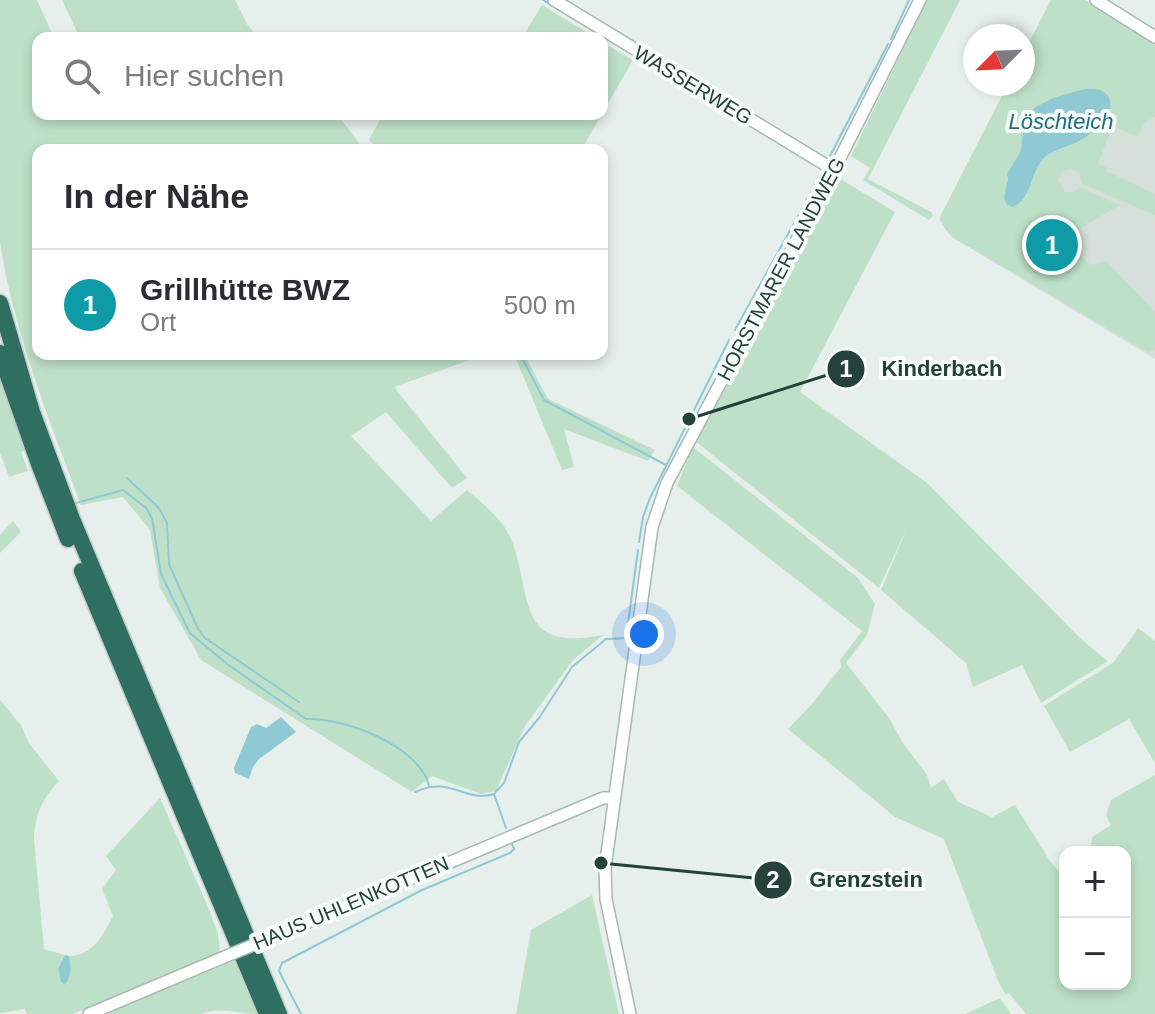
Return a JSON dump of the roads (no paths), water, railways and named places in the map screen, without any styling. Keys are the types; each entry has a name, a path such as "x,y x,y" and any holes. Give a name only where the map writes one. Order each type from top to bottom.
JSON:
{"highway":[{"path":"0,303 28,402 72,519 279,1014"},
{"path":"0,353 54,504 267,1014"}],"street":[{"name":"WASSERWEG","path":"554,0 607,32"},
{"name":"HORSTMARER LANDWEG","path":"630,1014 605,881 644,572 658,507 675,467 834,170 920,0"},
{"path":"1096,0 1155,37"},
{"name":"WASSERWEG","path":"608,33 834,170"},
{"name":"HAUS UHLENKOTTEN","path":"89,1014 603,798 614,798"}],"water":[{"name":"Löschteich","path":"1085,89 1098,90 1108,96 1110,109 1107,116 1086,137 1046,156 1038,166 1024,198 1013,207 1007,205 1004,198 1007,174 1021,151 1023,133 1034,108 1053,98"},
{"path":"281,717 296,732 259,759 249,779 235,773 234,768 251,727 257,724 266,728"},
{"path":"65,955 69,956 70,968 64,985 58,968"}],"waterway":[{"path":"543,0 576,20"},
{"path":"891,39 909,0"},
{"path":"584,25 590,28"},
{"path":"830,156 888,44"},
{"path":"735,330 820,176"},
{"path":"639,542 650,498 729,340"},
{"path":"523,360 544,400 666,465"},
{"path":"127,478 159,508 167,523 169,564 198,629 205,638 299,702"},
{"path":"76,503 123,490 146,508 152,518 161,574 190,633 227,664 306,719 340,723 396,747 423,772 429,786"},
{"path":"506,828 494,794 504,783 519,742 539,718 572,667 606,639 626,638 638,550"},
{"path":"415,792 438,786 474,795 494,794"},
{"path":"301,1014 279,971 282,963 422,890 510,853 514,849 512,844"}],"place":[{"name":"Grillhütte BWZ","path":"1052,245"},
{"name":"Kinderbach","path":"689,419"},
{"name":"Grenzstein","path":"601,863"}]}
